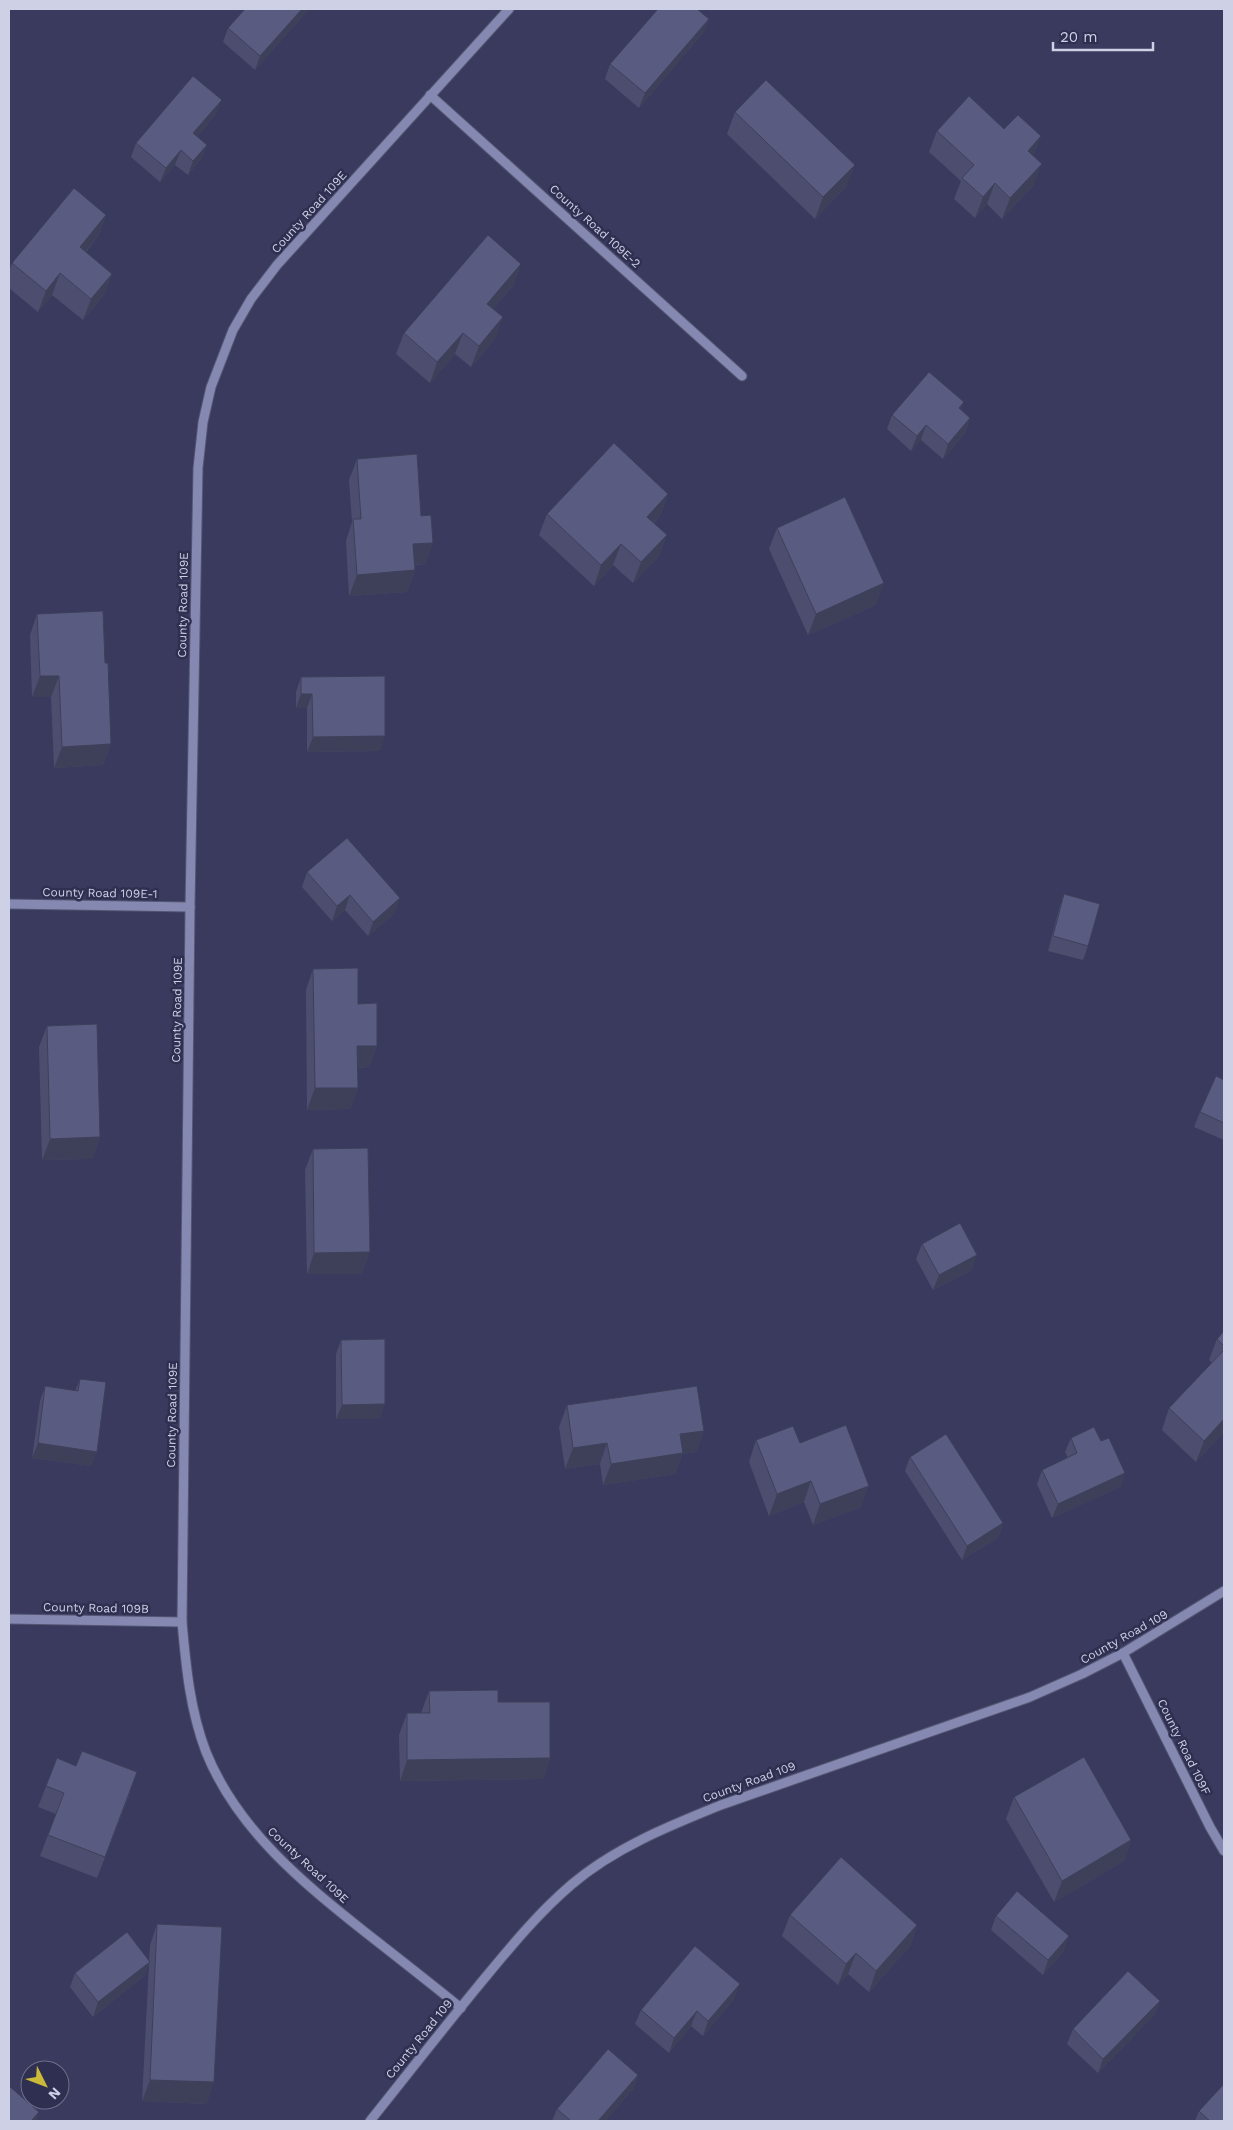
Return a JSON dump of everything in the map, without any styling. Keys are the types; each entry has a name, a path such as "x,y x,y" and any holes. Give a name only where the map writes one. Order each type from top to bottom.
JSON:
{"street":[{"name":"County Road 109E","path":"461,2008 330,1904 262,1841 240,1814 221,1783 206,1752 195,1719 188,1685 182,1622 190,907 198,468 203,422 211,387 233,330 251,299 278,265 430,94 509,9"},
{"name":"County Road 109E-2","path":"430,94 742,376"},
{"name":"County Road 109E-1","path":"9,904 190,907"},
{"name":"County Road 109","path":"370,2121 514,1942 545,1909 572,1884 637,1842 673,1824 721,1805 1030,1696 1082,1674 1123,1654 1224,1592"},
{"name":"County Road 109B","path":"9,1620 182,1622"},
{"name":"County Road 109F","path":"1123,1654 1210,1827 1224,1851"}],"building":[{"path":"245,9 302,9 260,56 228,28"},
{"path":"658,9 697,9 709,19 645,93 610,64"},
{"path":"193,76 222,100 193,133 207,145 193,161 181,150 166,168 136,143"},
{"path":"766,80 855,165 823,197 735,112"},
{"path":"969,96 1004,129 1018,115 1041,136 1028,151 1042,164 1010,198 995,183 983,197 962,178 974,165 937,131"},
{"path":"74,188 106,215 80,247 112,274 91,299 60,273 46,291 12,263"},
{"path":"488,235 521,264 487,304 503,317 479,346 463,333 437,362 404,333"},
{"path":"929,372 964,402 959,408 970,418 948,444 926,425 917,436 892,415"},
{"path":"614,443 668,494 647,517 667,535 641,562 621,544 601,565 547,514"},
{"path":"417,454 421,516 431,515 433,543 413,544 415,570 357,575 353,519 361,519 357,459"},
{"path":"845,497 884,583 816,614 777,528"},
{"path":"103,611 105,663 108,663 111,744 62,747 59,676 40,676 37,614"},
{"path":"385,676 385,736 313,737 312,694 301,694 301,677"},
{"path":"347,838 400,898 373,922 350,895 337,906 307,872"},
{"path":"1064,894 1100,904 1088,946 1053,936"},
{"path":"358,968 358,1004 377,1003 377,1046 357,1046 358,1088 315,1088 313,969"},
{"path":"97,1024 100,1137 50,1139 47,1026"},
{"path":"1216,1076 1224,1080 1224,1123 1200,1112"},
{"path":"368,1148 370,1252 314,1253 313,1149"},
{"path":"960,1223 977,1255 939,1275 922,1244"},
{"path":"1224,1331 1224,1346 1217,1339"},
{"path":"385,1339 385,1404 342,1405 341,1340"},
{"path":"1224,1350 1224,1419 1204,1441 1169,1408"},
{"path":"80,1379 106,1382 97,1452 38,1443 45,1386 78,1391"},
{"path":"697,1386 704,1431 680,1434 683,1453 611,1464 607,1443 573,1448 567,1405"},
{"path":"846,1425 869,1486 820,1504 811,1481 777,1494 756,1440 793,1426 800,1443"},
{"path":"1094,1427 1101,1441 1109,1438 1125,1473 1058,1504 1042,1470 1077,1453 1071,1438"},
{"path":"946,1434 1003,1523 967,1546 910,1457"},
{"path":"498,1690 498,1702 550,1702 550,1758 407,1760 407,1713 430,1713 429,1691"},
{"path":"82,1751 137,1772 105,1857 48,1835 64,1793 46,1786 57,1758 76,1766"},
{"path":"1084,1757 1131,1840 1062,1881 1014,1797"},
{"path":"841,1857 917,1925 876,1971 856,1953 846,1964 790,1915"},
{"path":"1017,1891 1069,1936 1048,1960 996,1916"},
{"path":"157,1924 222,1927 214,2082 150,2080"},
{"path":"127,1932 150,1962 98,2002 75,1973"},
{"path":"695,1946 740,1984 708,2021 697,2011 674,2038 641,2010"},
{"path":"1128,1971 1160,2001 1103,2059 1073,2029"},
{"path":"608,2049 638,2075 598,2121 571,2121 557,2109"},
{"path":"1224,2084 1224,2121 1210,2121 1199,2111"},
{"path":"9,2086 20,2096 20,2110 37,2110 39,2112 31,2121 9,2121"}]}
